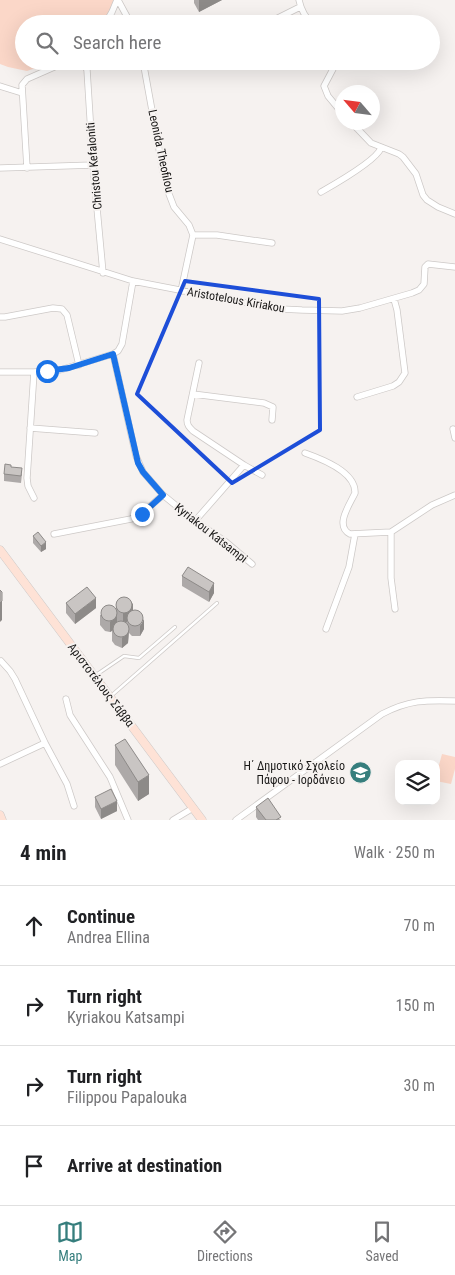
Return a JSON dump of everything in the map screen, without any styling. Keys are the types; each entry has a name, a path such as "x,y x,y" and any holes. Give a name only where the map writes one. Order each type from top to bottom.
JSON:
{"street":[{"path":"110,15 118,0"},
{"path":"118,0 126,15"},
{"path":"299,0 300,7 305,15"},
{"path":"284,15 300,7"},
{"path":"26,168 23,83 27,78 46,70"},
{"name":"Christou Kefaloniti","path":"87,70 93,166 103,272"},
{"name":"Leonida Theofilou","path":"145,70 169,194 174,207 189,225 193,235"},
{"path":"332,70 324,86 328,96 335,104"},
{"path":"0,86 22,94"},
{"path":"359,130 371,143 399,154 416,174 423,195 427,200 438,208 455,214"},
{"path":"321,192 371,160 381,148"},
{"path":"0,168 93,166"},
{"path":"181,291 193,235 217,235 272,243"},
{"name":"Aristotelous Kiriakou","path":"0,239 133,281 282,309 342,311 360,308 412,293 422,287 424,284 425,267 428,264 455,267"},
{"path":"0,372 60,370 113,354 122,344 133,281"},
{"path":"357,397 392,386 399,382 405,373 394,299"},
{"path":"0,316 5,317 53,308 62,309 67,315 79,365"},
{"name":"Kyriakou Katsampi","path":"113,354 138,463 143,472 163,495 252,564"},
{"path":"199,362 187,424 244,465 262,475"},
{"path":"34,372 28,486 34,498"},
{"path":"193,394 264,402 272,407 272,420"},
{"path":"30,428 95,433"},
{"path":"453,429 455,438"},
{"path":"305,453 321,458 336,467 352,482 355,493 345,513 343,523 343,528 347,532 355,534 391,532 432,505 455,495"},
{"path":"195,521 244,465"},
{"path":"54,534 131,519 142,514 163,495"},
{"path":"391,532 391,578 395,609"},
{"path":"326,628 349,567 355,534"},
{"name":"Αριστοτέλους Σάββα","path":"0,550 202,820"},
{"path":"1,661 15,679 45,743 67,784 74,806"},
{"path":"66,699 70,715 110,777 128,820"},
{"path":"236,820 382,714 416,701 455,701"},
{"path":"0,764 45,743"},
{"path":"173,820 193,808"},
{"path":"0,815 2,820"}],"lane":[{"path":"110,697 217,603"},
{"path":"94,676 124,656 139,658 175,627"}],"highlighted area":[{"path":"185,281 319,299 320,430 232,483 137,394"}],"shaded area":[{"path":"0,0 114,0 107,15 15,15 15,68 0,64"},
{"path":"442,754 455,757 455,769 451,784 440,782"}],"building":[{"path":"5,464 11,465 11,467 22,468 21,476 4,474"},
{"path":"38,532 46,542 41,546 33,536"},
{"path":"188,567 214,583 209,592 182,576"},
{"path":"87,587 96,598 75,614 66,603"},
{"path":"0,590 2,592 2,601 0,603"},
{"path":"124,597 130,599 132,605 130,611 124,613 118,611 116,605 118,599"},
{"path":"109,605 115,607 117,613 115,619 109,621 103,619 101,613 103,607"},
{"path":"135,610 141,612 143,618 141,624 135,626 129,624 127,618 129,612"},
{"path":"121,621 127,623 129,629 127,635 121,637 115,635 113,629 115,623"},
{"path":"125,739 149,775 138,782 115,745"},
{"path":"111,789 117,801 101,809 95,797"},
{"path":"268,798 281,817 276,820 266,820 256,807"}],"place":[{"name":"Η΄ Δημοτικό Σχολείο Πάφου - Ιορδάνειο","path":"361,773"}],"route":[{"path":"47,371 69,368 113,354 138,463 143,472 163,495 142,514"}]}
